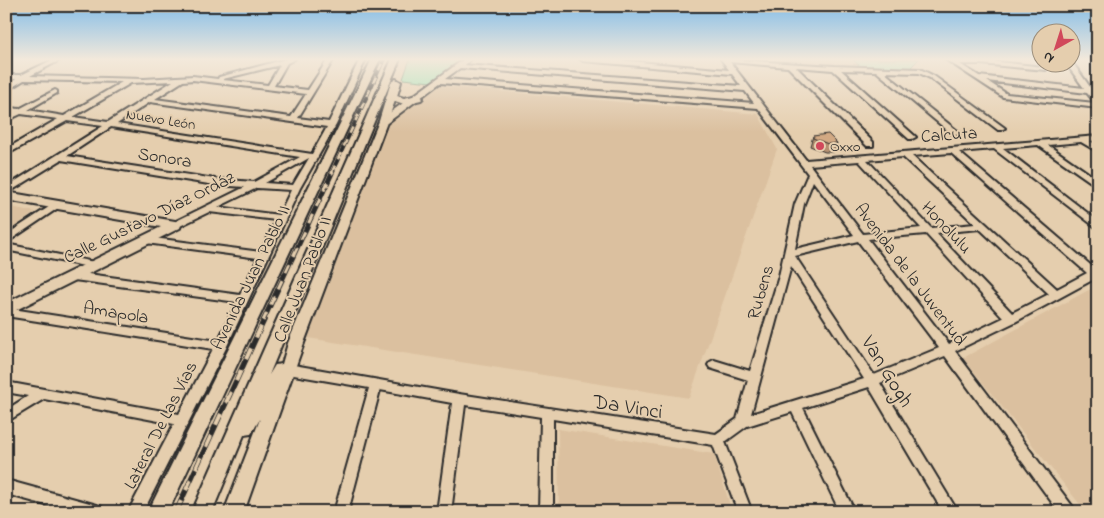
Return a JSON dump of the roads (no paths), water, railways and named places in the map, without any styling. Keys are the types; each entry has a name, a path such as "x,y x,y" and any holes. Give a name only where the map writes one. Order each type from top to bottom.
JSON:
{"main road":[{"name":"Avenida Juan Pablo II","path":"158,512 364,83"},
{"path":"202,512 386,83"},
{"name":"Calle Juan Pablo II","path":"234,512 288,369 296,342 384,121 395,83"},
{"path":"390,97 404,101 418,98"},
{"path":"6,196 175,225"},
{"name":"Calle Gustavo Díaz Ordáz","path":"6,311 175,225"},
{"path":"224,460 296,342"}],"street":[{"path":"6,153 125,83"},
{"path":"6,191 175,83"},
{"path":"236,83 310,92"},
{"path":"269,88 272,83"},
{"path":"292,120 316,83"},
{"name":"Lateral De Las Vías","path":"135,512 221,346 265,256 310,156 332,125 352,83"},
{"path":"384,121 437,83"},
{"path":"455,83 761,106"},
{"path":"665,83 747,90"},
{"name":"Avenida de la Juventud","path":"742,83 947,350 1068,512"},
{"path":"808,83 870,144"},
{"path":"852,83 912,137"},
{"path":"894,83 956,133"},
{"path":"940,83 1001,128"},
{"path":"985,83 1007,97 1098,104"},
{"path":"1025,83 1089,91"},
{"path":"1083,83 1098,104"},
{"path":"6,119 55,92"},
{"path":"149,100 332,125"},
{"name":"Nuevo León","path":"6,108 310,156"},
{"name":"Calcuta","path":"804,162 1098,138"},
{"path":"1082,139 1098,150"},
{"path":"1040,143 1098,184"},
{"path":"996,147 1098,226"},
{"path":"745,512 718,440 743,422 872,381 947,350 1012,319 1096,273 952,150"},
{"path":"905,154 1056,294"},
{"name":"Calle Gustavo Díaz Ordáz","path":"175,225 310,156"},
{"name":"Sonora","path":"60,157 254,186 296,188"},
{"name":"Honolulu","path":"860,157 1012,319"},
{"name":"Rubens","path":"743,422 753,378 789,254 800,199 812,174"},
{"path":"6,240 58,204"},
{"path":"208,209 281,218"},
{"path":"789,254 860,237 982,226"},
{"path":"146,240 265,256"},
{"path":"6,247 94,265"},
{"name":"Van Gogh","path":"789,254 872,381 951,512"},
{"path":"74,276 243,299"},
{"name":"Amapola","path":"6,311 221,346"},
{"path":"714,365 753,378"},
{"name":"Da Vinci","path":"288,369 459,399 718,440"},
{"path":"340,512 376,384"},
{"path":"6,387 40,395 182,420"},
{"path":"6,416 40,395"},
{"path":"444,512 459,399"},
{"path":"795,406 848,512"},
{"path":"546,512 547,413"},
{"path":"6,487 97,512"}],"railway":[{"path":"332,172 373,83"},
{"path":"263,321 333,171"},
{"path":"176,512 264,320"}],"place":[{"name":"Oxxo","path":"820,146"}]}
